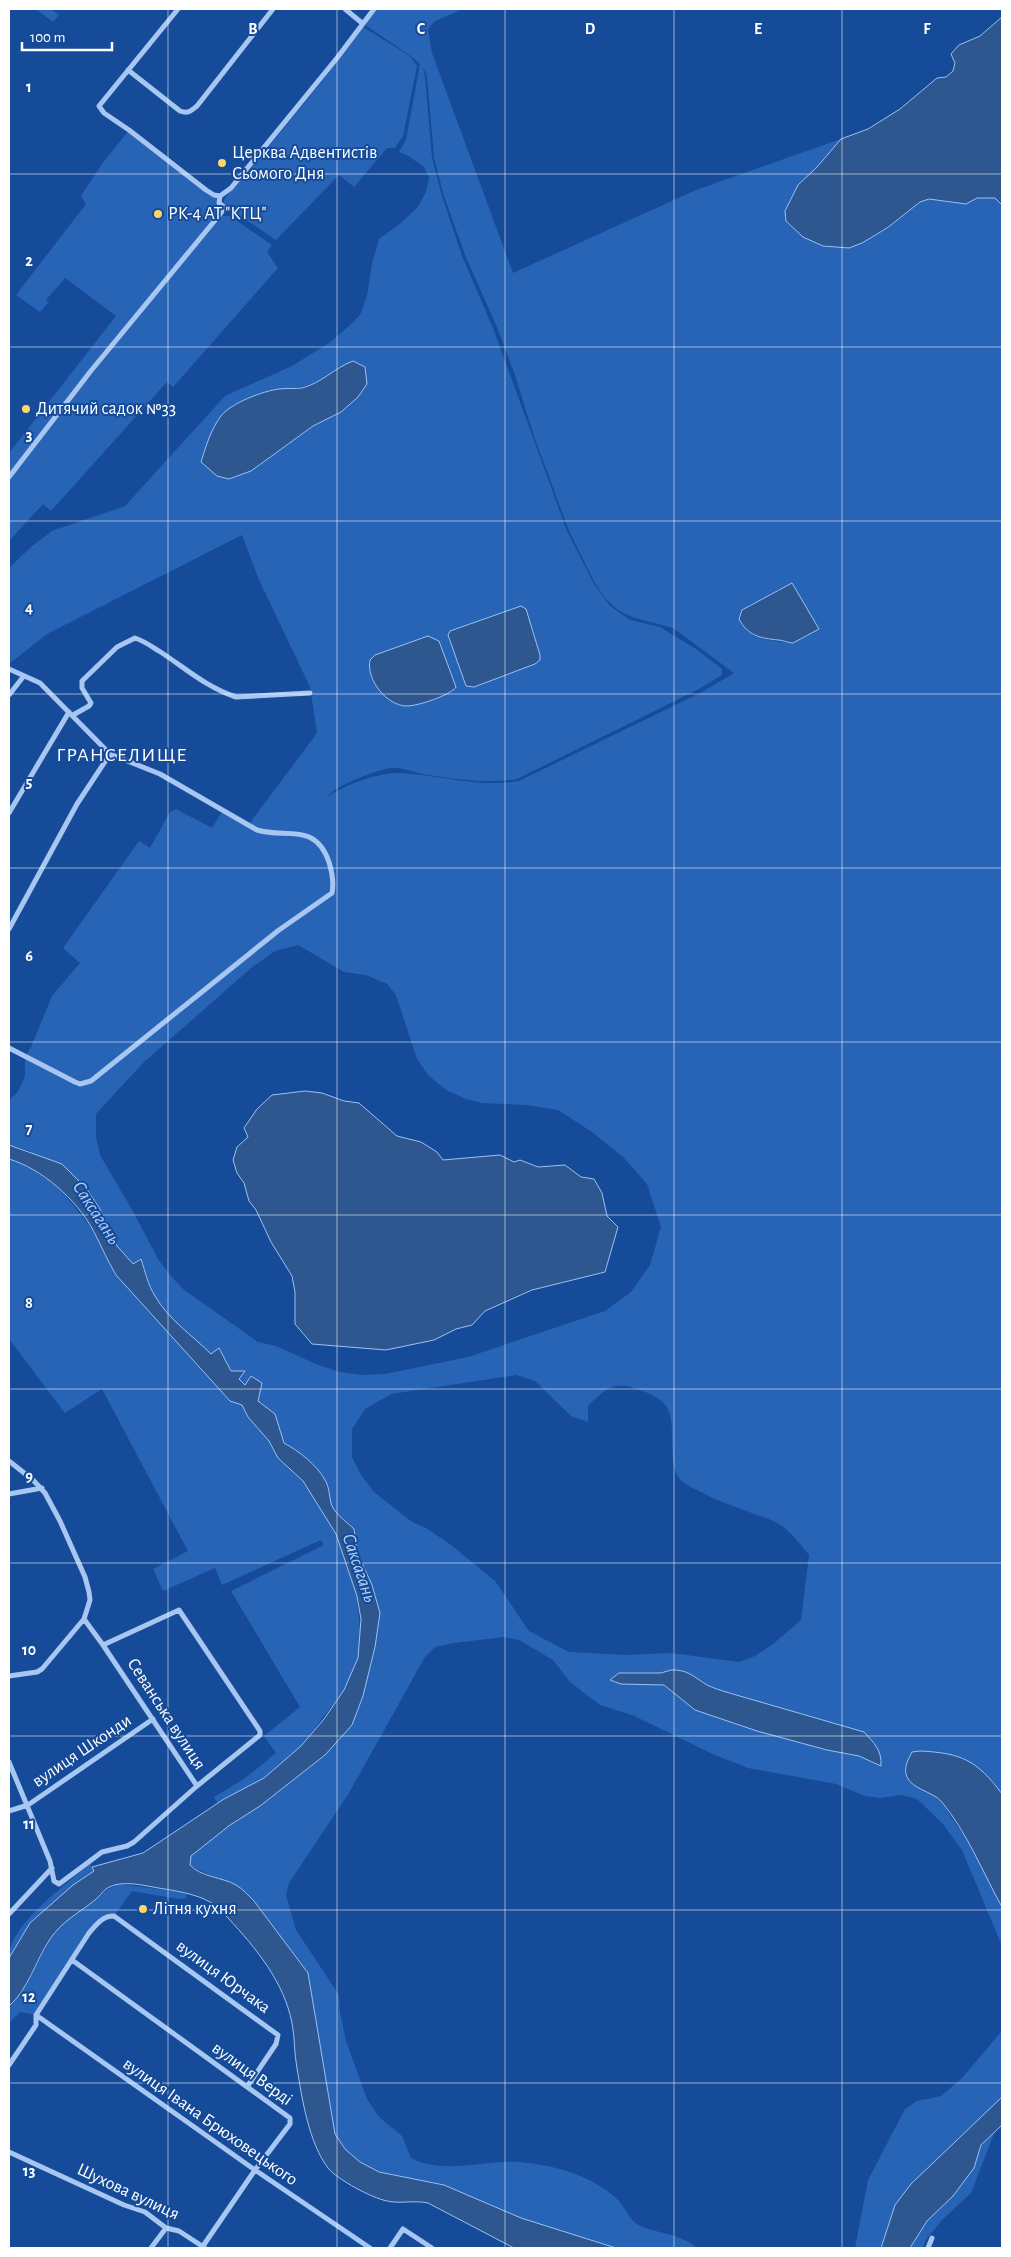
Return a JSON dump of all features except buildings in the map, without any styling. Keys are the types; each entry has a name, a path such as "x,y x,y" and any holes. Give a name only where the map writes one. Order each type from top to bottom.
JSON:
{"street":[{"path":"178,9 99,106 104,113 206,190 220,196 231,188 337,58 374,9"},
{"path":"128,70 180,111 190,112 197,106 273,9"},
{"path":"345,9 362,23"},
{"path":"9,477 109,349 221,213 224,208 220,203 220,196"},
{"path":"9,813 71,713 89,706 91,703 80,684 82,681 117,647 135,638 142,640 213,688 224,693 236,696 310,693"},
{"path":"9,669 23,677 36,680 110,754 160,774 257,830 267,833 299,834 309,837 324,850 334,885 332,893 279,930 96,1078 87,1082 75,1082 9,1048"},
{"path":"9,695 23,677"},
{"path":"9,929 78,804 110,754"},
{"path":"9,1460 42,1488 60,1521 85,1577 90,1600 84,1619 42,1669 37,1672 9,1676"},
{"path":"9,1494 42,1488"},
{"name":"Севанська вулиця","path":"84,1619 153,1719 196,1786 256,1738 260,1731 179,1610 103,1645"},
{"name":"вулиця Шконди","path":"9,1811 28,1805 153,1719"},
{"name":"вулиця Шконди","path":"9,1762 52,1868 54,1881 61,1884 102,1852 127,1846 134,1842 196,1786"},
{"path":"9,1914 52,1868"},
{"name":"вулиця Юрчака","path":"72,1960 99,1921 107,1916 114,1916 278,2035 276,2044 247,2087"},
{"path":"9,2065 36,2026 36,2015 72,1960"},
{"name":"вулиця Верді","path":"72,1960 291,2121 255,2170 204,2247"},
{"name":"вулиця Івана Брюховецького","path":"36,2015 255,2170 370,2248"},
{"name":"Шухова вулиця","path":"9,2152 124,2205 146,2212 166,2228 179,2231 204,2247"},
{"path":"150,2248 166,2228"},
{"path":"390,2248 404,2229 432,2248"},
{"path":"928,2248 932,2238"}],"shaded area":[{"path":"36,9 51,9 59,15 53,22"},
{"path":"374,9 463,9 435,21 428,29 432,53 513,273 696,190 841,139 817,167 798,185 785,211 862,243 888,228 920,202 929,199 965,204 977,198 995,198 1002,205 1002,1794 992,1780 908,1759 905,1771 909,1780 940,1800 978,1857 1002,1907 1002,1946 962,1850 942,1823 917,1799 902,1795 880,1798 865,1796 836,1784 748,1768 715,1755 632,1715 600,1705 570,1682 553,1660 519,1640 504,1637 435,1647 425,1657 349,1793 289,1883 286,1895 296,1930 339,1995 340,2012 346,2041 367,2099 379,2117 402,2136 411,2158 437,2166 520,2162 571,2172 606,2190 619,2201 637,2224 684,2240 697,2248 614,2248 521,2218 444,2185 379,2172 360,2162 345,2149 335,2134 308,1973 254,1901 245,1892 189,1865 191,1856 230,1825 260,1806 325,1755 352,1725 363,1696 380,1613 357,1552 354,1529 334,1510 327,1483 322,1474 296,1450 284,1443 274,1414 258,1401 239,1379 244,1371 231,1371 220,1349 211,1355 167,1312 153,1292 141,1259 133,1264 117,1246 100,1209 30,1151 9,1145 9,1100 18,1092 25,1076 25,1056 31,1047 52,996 80,963 63,948 139,841 150,848 170,812 176,809 212,828 223,810 249,824 317,733 310,687 259,580 242,535 47,634 9,664 9,568 31,547 52,531 125,506 225,396 292,366 329,343 360,315 367,296 372,263 379,239 401,223 418,207 426,192 429,178 424,167 407,155 399,152 406,140 420,64 362,23","holes":["423,68 427,75 434,158 444,196 465,255 497,327 515,375 534,436 569,531 595,583 605,598 618,610 632,617 673,628 734,673 702,692 519,781 489,783 391,773 362,780 327,797 338,788 357,779 377,771 392,768 434,776 470,780 494,781 517,779 699,689 722,675 722,669 696,649 660,627 630,620 610,606 594,584 567,531 493,328 462,256 442,196 432,158","339,367 341,412 313,426 251,471 279,389 297,388 325,378","779,588 815,632 793,643 772,641 752,635 748,606 776,592","526,609 540,655 540,660 535,664 474,687","428,637 401,705 387,697 378,688 373,676 370,660 375,655","298,945 344,972 366,975 387,984 396,995 417,1059 428,1075 446,1090 466,1099 482,1103 527,1105 558,1110 592,1132 624,1158 647,1184 661,1227 650,1265 631,1292 605,1311 468,1357 385,1374 361,1375 340,1372 318,1365 276,1346 258,1342 183,1289 158,1259 100,1155 96,1137 96,1114 143,1063 251,968 275,951","516,1375 535,1381 571,1416 588,1422 588,1406 599,1395 610,1388 628,1386 653,1395 666,1406 670,1414 674,1467 677,1475 683,1482 715,1499 777,1523 790,1533 809,1555 801,1620 773,1644 755,1656 739,1662 671,1653 625,1655 569,1652 529,1631 495,1581 451,1545 426,1528 412,1522 374,1492 361,1475 352,1457 352,1429 365,1409 391,1394","682,1671 719,1690 864,1732 874,1743 880,1755 881,1765 859,1756 827,1750 757,1731 695,1710 664,1685 621,1684 610,1680 619,1673"]},
{"path":"363,27 410,56 417,66 403,136 395,148 387,148 354,187 339,175 276,240 223,204 224,200 307,100"},
{"path":"129,130 206,190 220,196 220,203 224,207 60,413 221,216 230,216 272,245 267,252 278,268 173,387 167,382 51,511 43,504 9,541 9,453 116,316 65,278 46,300 49,302 40,312 16,295 86,204 81,196 102,164"},
{"path":"9,1159 24,1164 54,1184 65,1195 93,1230 116,1275 230,1400 242,1405 248,1417 269,1441 278,1458 303,1481 336,1534 357,1596 360,1631 358,1658 344,1690 301,1746 264,1778 218,1804 214,1797 244,1779 276,1753 264,1736 300,1707 231,1591 324,1545 321,1540 222,1585 215,1568 163,1591 153,1569 188,1551 102,1389 65,1413 9,1339"},
{"path":"90,1863 94,1871 47,1910 9,1958 18,1932 29,1919 54,1894"},
{"path":"120,1884 187,1893 186,1898 179,1899 132,1891 114,1916 99,1921 36,2015 20,2012 9,2023 9,2006 23,1990 56,1931 64,1922 106,1890"},
{"path":"1002,2031 1002,2097 999,2100 1002,2113 971,2193 941,2221 925,2241 923,2248 855,2248 868,2180 905,2109 917,2101 941,2096 962,2078"}],"water":[{"path":"1002,17 1002,205 995,198 977,198 966,204 929,199 920,202 887,228 862,243 849,248 823,246 803,237 786,221 785,211 798,185 817,167 841,139 868,129 900,109 937,78 946,77 953,71 955,63 951,54 959,45 980,36"},
{"path":"353,361 365,367 367,384 358,397 341,412 313,426 251,471 229,479 217,476 201,462 214,426 221,416 232,407 248,398 265,392 309,386"},
{"path":"792,583 819,629 793,643 760,637 746,629 739,619 742,610"},
{"path":"521,606 526,609 540,660 535,664 474,687 466,686 448,635 450,631"},
{"path":"428,636 439,641 456,687 441,697 419,704 407,706 392,702 385,697 371,676 370,660 375,655"},
{"path":"305,1091 322,1093 344,1101 359,1103 397,1136 421,1142 437,1152 443,1160 500,1155 514,1162 520,1160 538,1167 565,1165 581,1177 594,1179 602,1193 607,1216 618,1227 605,1272 532,1290 485,1311 472,1325 456,1329 434,1340 386,1350 312,1344 295,1324 295,1292 292,1276 271,1242 256,1210 249,1201 244,1183 237,1173 233,1160 237,1147 248,1137 244,1128 257,1109 272,1095"},
{"name":"Саксагань","path":"9,1145 62,1164 86,1188 100,1209 117,1246 133,1264 141,1259 153,1292 167,1312 211,1354 219,1348 231,1371 245,1371 239,1379 245,1385 251,1376 262,1383 258,1401 275,1414 284,1443 301,1454 322,1474 327,1483 334,1510 354,1529 357,1552 372,1585 380,1613 375,1647 363,1696 352,1725 325,1755 260,1806 230,1825 191,1856 190,1865 200,1872 236,1885 254,1901 308,1973 335,2134 345,2149 360,2162 379,2172 444,2185 521,2218 616,2248 514,2248 428,2203 392,2202 381,2199 339,2178 321,2158 311,2134 301,2093 292,2023 283,1994 276,1980 249,1941 219,1908 191,1894 135,1884 120,1884 106,1889 96,1899 65,1922 50,1939 21,1992 9,2006 9,1958 30,1923 73,1885 94,1871 92,1867 143,1853 224,1799 264,1778 301,1746 324,1719 344,1690 358,1658 361,1619 357,1596 336,1534 303,1481 278,1458 269,1441 248,1417 242,1405 230,1401 116,1275 93,1230 77,1207 46,1178 34,1170 9,1159"},
{"path":"671,1670 686,1672 707,1685 726,1692 864,1732 879,1751 881,1766 859,1756 827,1750 757,1731 695,1710 664,1685 621,1684 610,1680 619,1673 661,1673"},
{"path":"912,1752 947,1754 967,1760 984,1773 1002,1794 1002,1907 967,1839 950,1813 941,1801 913,1785 907,1777 906,1767 910,1755"},
{"path":"1002,2097 1002,2125 981,2145 974,2168 953,2196 927,2221 910,2248 881,2248 895,2205 911,2184"}],"place":[{"name":"Церква Адвентистів Сьомого Дня","path":"222,163"},
{"name":"РК-4 АТ \"КТЦ\"","path":"158,214"},
{"name":"Дитячий садок №33","path":"26,409"},
{"name":"Літня кухня","path":"143,1909"}],"district":[{"name":"ГРАНСЕЛИЩЕ","path":"122,755"}]}
